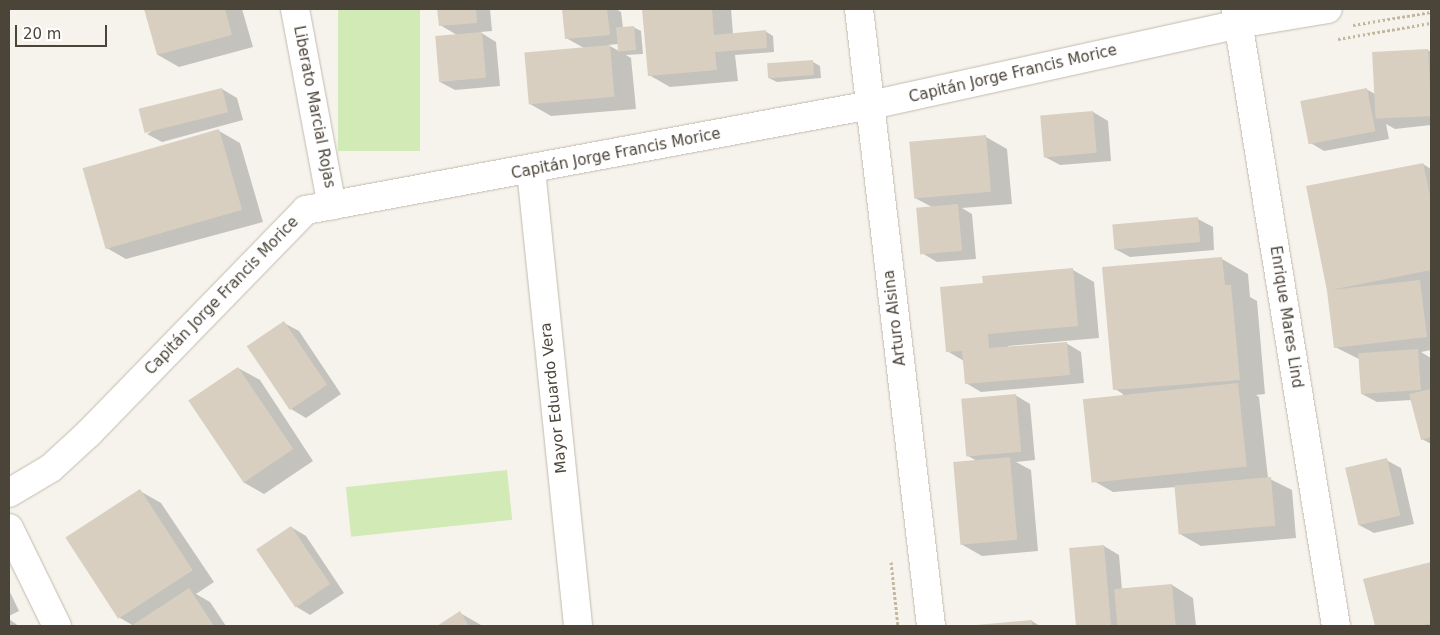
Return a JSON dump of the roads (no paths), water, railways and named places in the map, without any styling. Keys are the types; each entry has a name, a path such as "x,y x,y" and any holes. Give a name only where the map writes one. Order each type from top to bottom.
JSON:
{"street":[{"name":"Liberato Marcial Rojas","path":"295,9 332,206"},
{"name":"Arturo Alsina","path":"859,9 931,626"},
{"name":"Capitán Jorge Francis Morice","path":"9,493 51,468 89,434 306,210 871,106 1237,16 1328,9"},
{"name":"Enrique Mares Lind","path":"1237,16 1336,626"},
{"name":"Mayor Eduardo Vera","path":"531,170 578,626"},
{"path":"9,528 57,626"}]}
